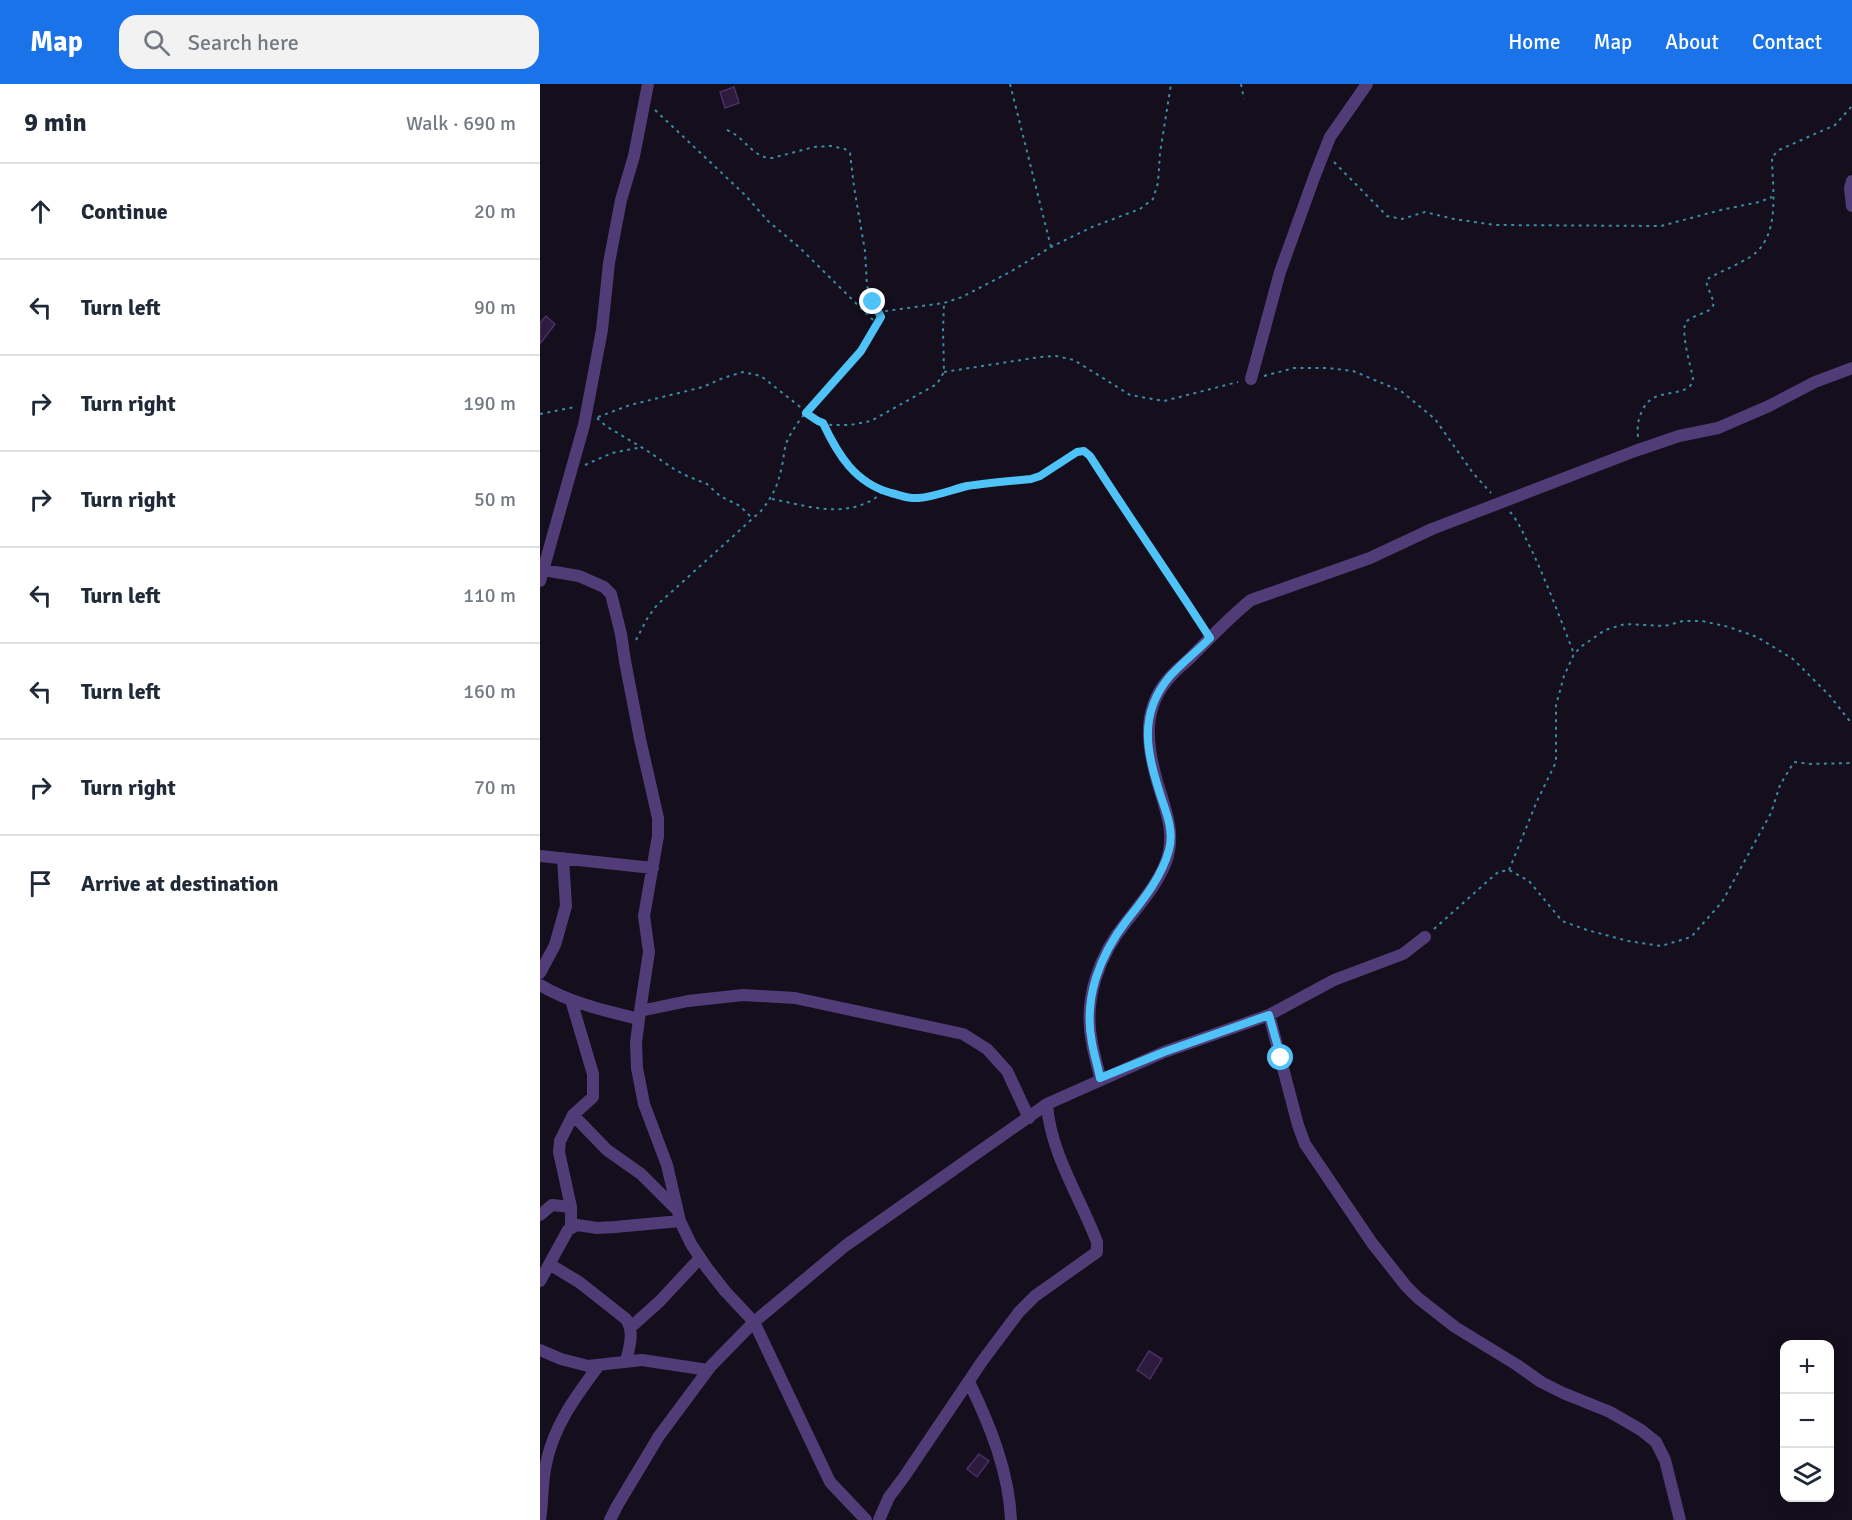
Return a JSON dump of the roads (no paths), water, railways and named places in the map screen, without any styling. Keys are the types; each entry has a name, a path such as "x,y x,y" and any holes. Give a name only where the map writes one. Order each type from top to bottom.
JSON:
{"street":[{"path":"648,84 646,102 621,200 609,263 602,330 585,426 541,576 579,576 600,584 611,594 621,633 658,818 658,836 644,916 649,952 636,1052 639,1084 644,1104 667,1165 678,1215 700,1258 753,1322 830,1482 866,1520"},
{"path":"1251,379 1280,272 1324,152 1330,138 1367,84"},
{"path":"1852,181 1850,188 1852,206"},
{"path":"1100,1078 1091,1041 1090,1001 1096,974 1108,948 1145,898 1161,871 1170,845 1170,822 1156,780 1148,743 1148,721 1155,699 1170,676 1238,610 1251,600 1370,558 1432,529 1635,451 1690,433 1718,428 1815,382 1852,368"},
{"path":"540,856 653,868"},
{"path":"540,973 555,945 566,906 563,858"},
{"path":"610,1520 659,1436 708,1370 753,1322 845,1246 1047,1104 1100,1078 1164,1052 1269,1015 1334,980 1403,954 1425,937"},
{"path":"540,985 571,1000 639,1015 688,1001 743,995 795,998 963,1034 987,1049 1007,1071 1029,1118"},
{"path":"571,1000 591,1066 593,1085 593,1097 573,1115 560,1141 559,1152 571,1207 571,1228"},
{"path":"1269,1015 1305,1144 1372,1243 1406,1286 1455,1327 1541,1382 1626,1420 1656,1442 1665,1460 1680,1520"},
{"path":"879,1520 889,1497 1019,1312 1035,1296 1097,1252 1097,1242 1055,1142 1048,1121 1047,1104"},
{"path":"573,1115 607,1150 641,1174 678,1215"},
{"path":"540,1215 552,1205 571,1207"},
{"path":"540,1281 571,1228 581,1225 597,1228 615,1227 678,1215"},
{"path":"631,1326 660,1301 700,1258"},
{"path":"549,1264 579,1282 626,1319 631,1326 626,1362"},
{"path":"540,1350 561,1359 588,1366 654,1361 708,1370"},
{"path":"540,1520 546,1466 552,1441 567,1409 599,1365"},
{"path":"969,1382 985,1416 1001,1460 1010,1500 1011,1520"}]}
